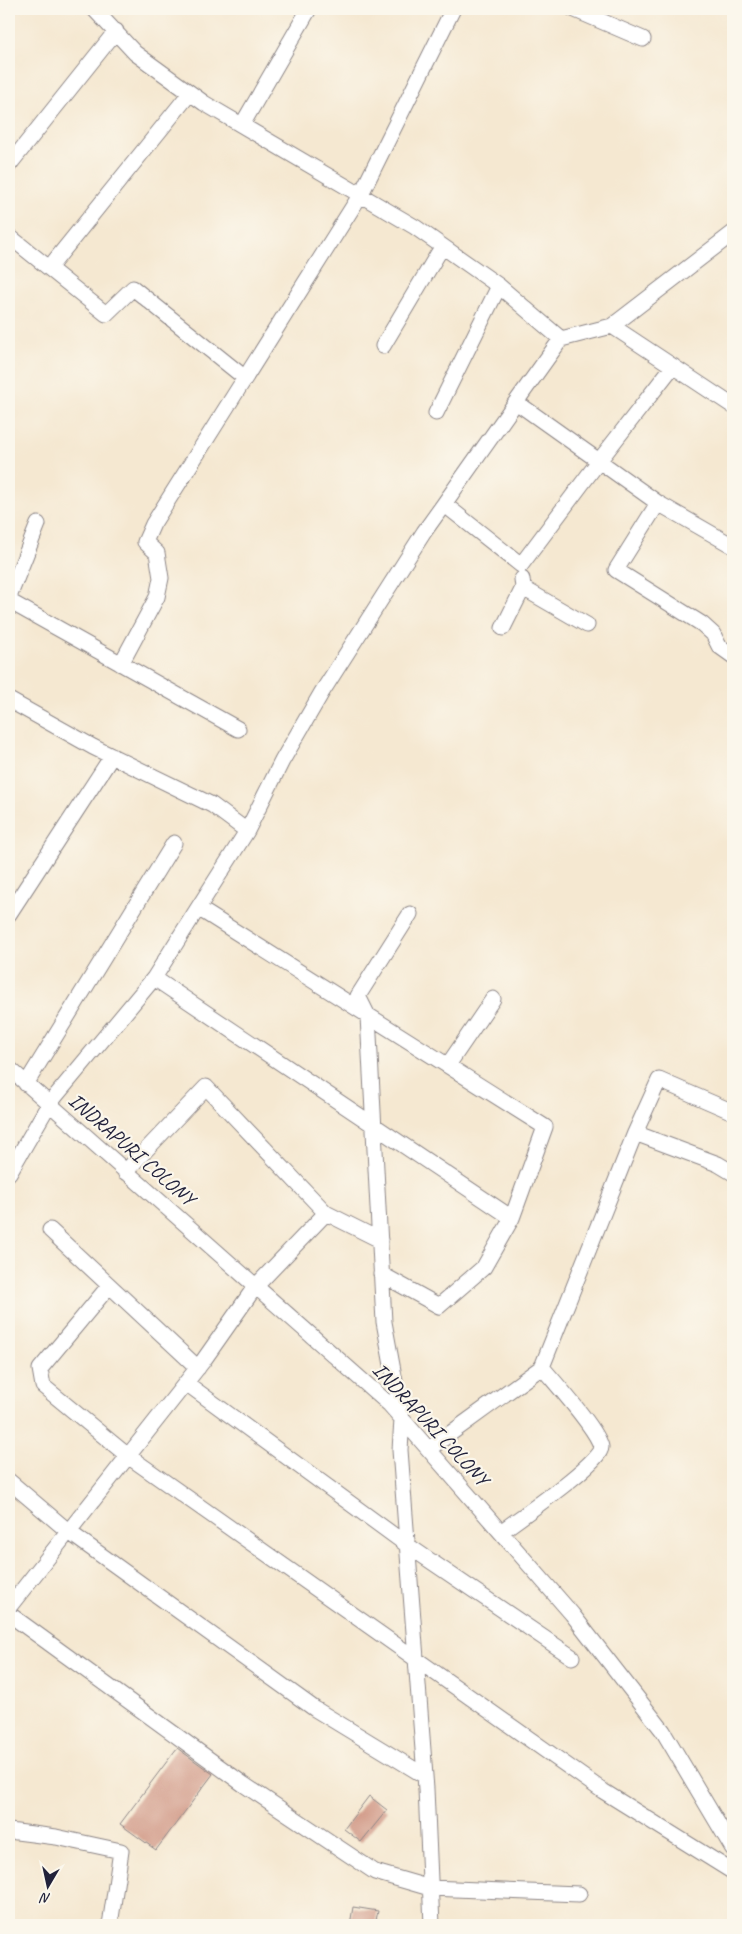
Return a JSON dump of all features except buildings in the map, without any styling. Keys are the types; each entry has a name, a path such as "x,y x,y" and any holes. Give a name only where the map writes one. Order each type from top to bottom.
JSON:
{"street":[{"path":"94,9 135,53 190,93 415,227 499,286 561,339"},
{"path":"242,124 309,9"},
{"path":"120,664 157,597 161,578 157,553 145,542 153,524 361,194 453,9"},
{"path":"573,9 643,39"},
{"path":"9,165 116,31"},
{"path":"49,268 190,93"},
{"path":"9,1173 49,1104 154,978 248,831 282,761 322,692 424,532 561,339 612,326 733,233"},
{"path":"9,236 106,314 133,288 245,378"},
{"path":"383,346 442,247"},
{"path":"436,413 499,286"},
{"path":"612,326 733,406"},
{"path":"503,628 523,588 522,565 598,461 673,366"},
{"path":"516,402 658,503 733,546"},
{"path":"658,503 616,570 702,624 713,634 719,646 733,656"},
{"path":"444,504 522,565"},
{"path":"9,597 38,524"},
{"path":"523,588 587,625"},
{"path":"9,601 238,729"},
{"path":"9,700 112,756 212,805 248,831"},
{"path":"9,914 112,756"},
{"path":"26,1084 174,843"},
{"path":"198,908 545,1127 512,1218 484,1266 439,1306 382,1274"},
{"path":"410,914 358,996 368,1016 384,1322 402,1419 400,1450 425,1776 432,1925"},
{"path":"154,978 512,1218"},
{"path":"448,1065 493,999"},
{"name":"INDRAPURI COLONY","path":"9,1068 390,1405 572,1614 662,1731 733,1849"},
{"path":"428,1449 542,1367 635,1134 659,1080 733,1112"},
{"path":"126,1172 206,1087 326,1213 380,1240"},
{"path":"635,1134 718,1164 733,1173"},
{"path":"9,1607 198,1368 256,1286 326,1213"},
{"path":"50,1230 198,1368"},
{"path":"109,1286 40,1370 43,1386 128,1456 603,1791 733,1872"},
{"path":"501,1532 587,1467 600,1452 601,1447 594,1432 542,1367"},
{"path":"186,1383 407,1544 572,1657"},
{"path":"9,1481 69,1532 314,1709 425,1776"},
{"path":"9,1614 242,1784 375,1872 430,1888 579,1894"},
{"path":"9,1831 56,1837 121,1852 110,1925"}]}
